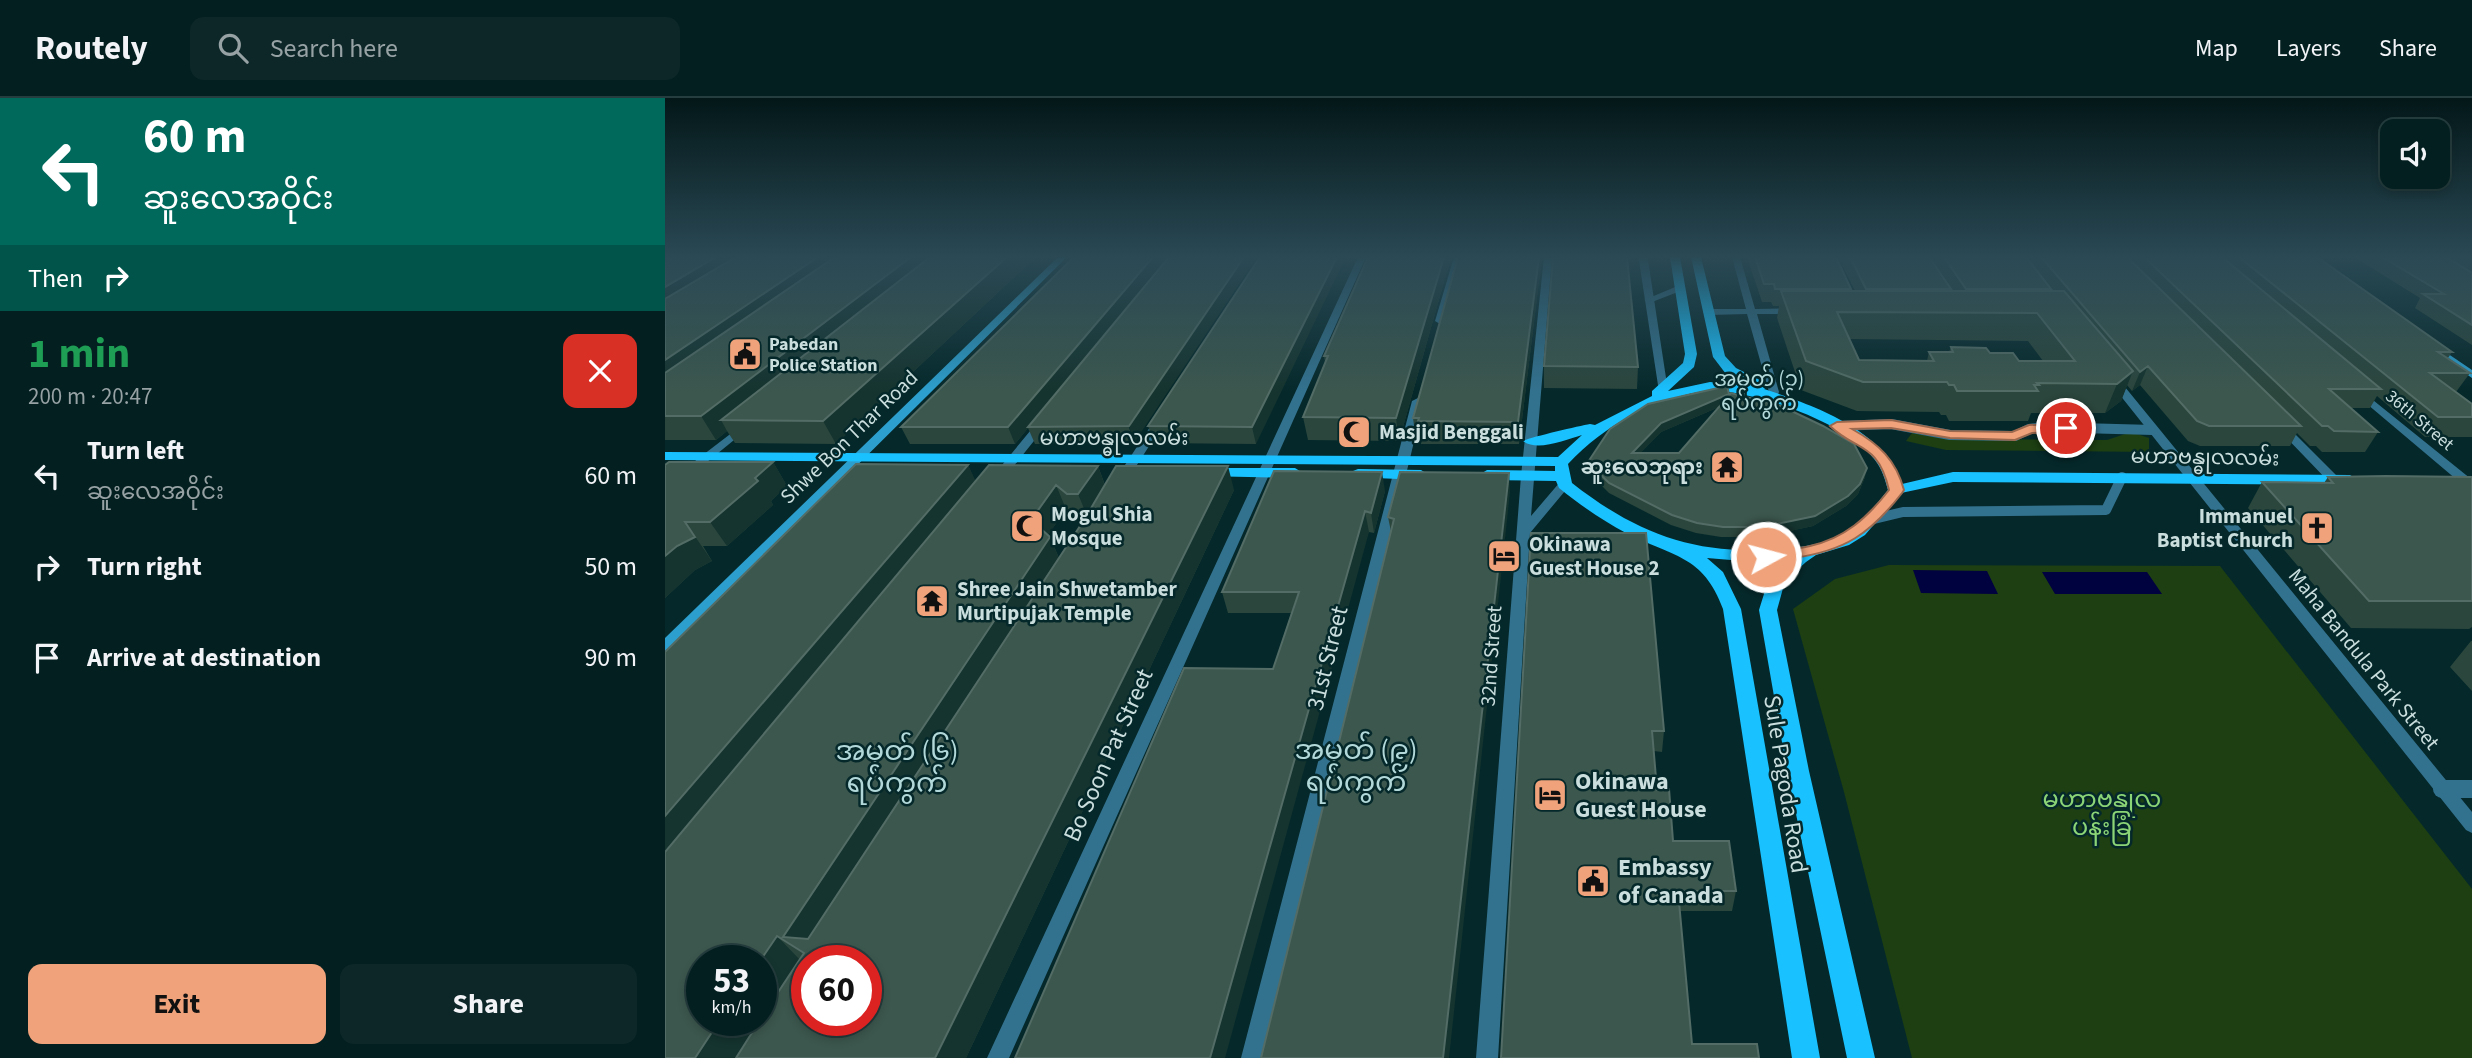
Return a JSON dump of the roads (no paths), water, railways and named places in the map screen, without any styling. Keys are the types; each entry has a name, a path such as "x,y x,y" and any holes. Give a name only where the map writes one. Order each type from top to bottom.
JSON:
{"main road":[{"name":"Shwe Bon Thar Road","path":"665,648 1017,302"},
{"path":"1646,403 1689,364 1691,354 1682,302"},
{"path":"1706,302 1723,364 1872,446 1892,472 1896,490 1874,519 1844,541 1810,551 1766,557 1727,557 1663,543 1592,509 1562,475 1587,435 1619,416 1681,389 1710,385 1736,387 1792,402"},
{"path":"2428,344 2472,375"},
{"path":"1530,441 1552,439 1619,416"},
{"name":"မဟာဗန္ဓုလလမ်း","path":"665,456 851,463 1009,465 1126,472 1266,467 1527,468 1562,475"},
{"name":"မဟာဗန္ဓုလလမ်း","path":"665,468 851,463"},
{"name":"မဟာဗန္ဓုလလမ်း","path":"1896,490 1953,477 2330,476 2361,481"},
{"path":"2440,482 2467,481"},
{"name":"Sule Pagoda Road","path":"1663,543 1710,567 1723,582 1732,609 1805,1058"},
{"name":"Sule Pagoda Road","path":"1810,551 1787,567 1773,583 1768,610 1798,771 1861,1058"}],"street":[{"name":"Bo Soon Pat Street","path":"997,1058 1342,302"},
{"path":"1437,334 1446,302"},
{"name":"32nd Street","path":"1487,1058 1527,538 1527,468 1544,302"},
{"path":"1749,302 1774,392"},
{"path":"1708,312 1805,311"},
{"name":"Maha Bandula Park Street","path":"2102,366 2472,825"},
{"name":"36th Street","path":"2350,384 2467,481"},
{"name":"31st Street","path":"1252,1058 1423,385"},
{"path":"1126,472 1163,414"},
{"path":"2268,414 2330,476"},
{"path":"986,492 1048,416"},
{"path":"665,490 750,422"},
{"path":"1527,538 1562,475"}],"lane":[{"path":"1649,302 1663,388"},
{"path":"1837,426 1891,424 1950,435 2015,436 2029,429 2043,428 2153,430"},
{"path":"1874,519 1915,512 2106,510 2122,477"},
{"path":"1627,540 1663,543"},
{"path":"2442,789 2472,789"}],"place":[{"name":"Pabedan Police Station","path":"745,354"},
{"name":"Masjid Benggali","path":"1354,432"},
{"name":"ဆူးလေဘုရား","path":"1727,467"},
{"name":"Mogul Shia Mosque","path":"1027,526"},
{"name":"Immanuel Baptist Church","path":"2317,528"},
{"name":"Okinawa Guest House 2","path":"1504,556"},
{"name":"Shree Jain Shwetamber Murtipujak Temple","path":"932,601"},
{"name":"Okinawa Guest House","path":"1550,795"},
{"name":"Embassy of Canada","path":"1593,881"}],"district":[{"name":"အမှတ် (၁) ရပ်ကွက်","path":"1759,391"},
{"name":"အမှတ် (၉) ရပ်ကွက်","path":"1356,765"},
{"name":"အမှတ် (၆) ရပ်ကွက်","path":"897,766"}],"park label":[{"name":"မဟာဗန္ဓုလ ပန်းခြံ","path":"2102,813"}]}
